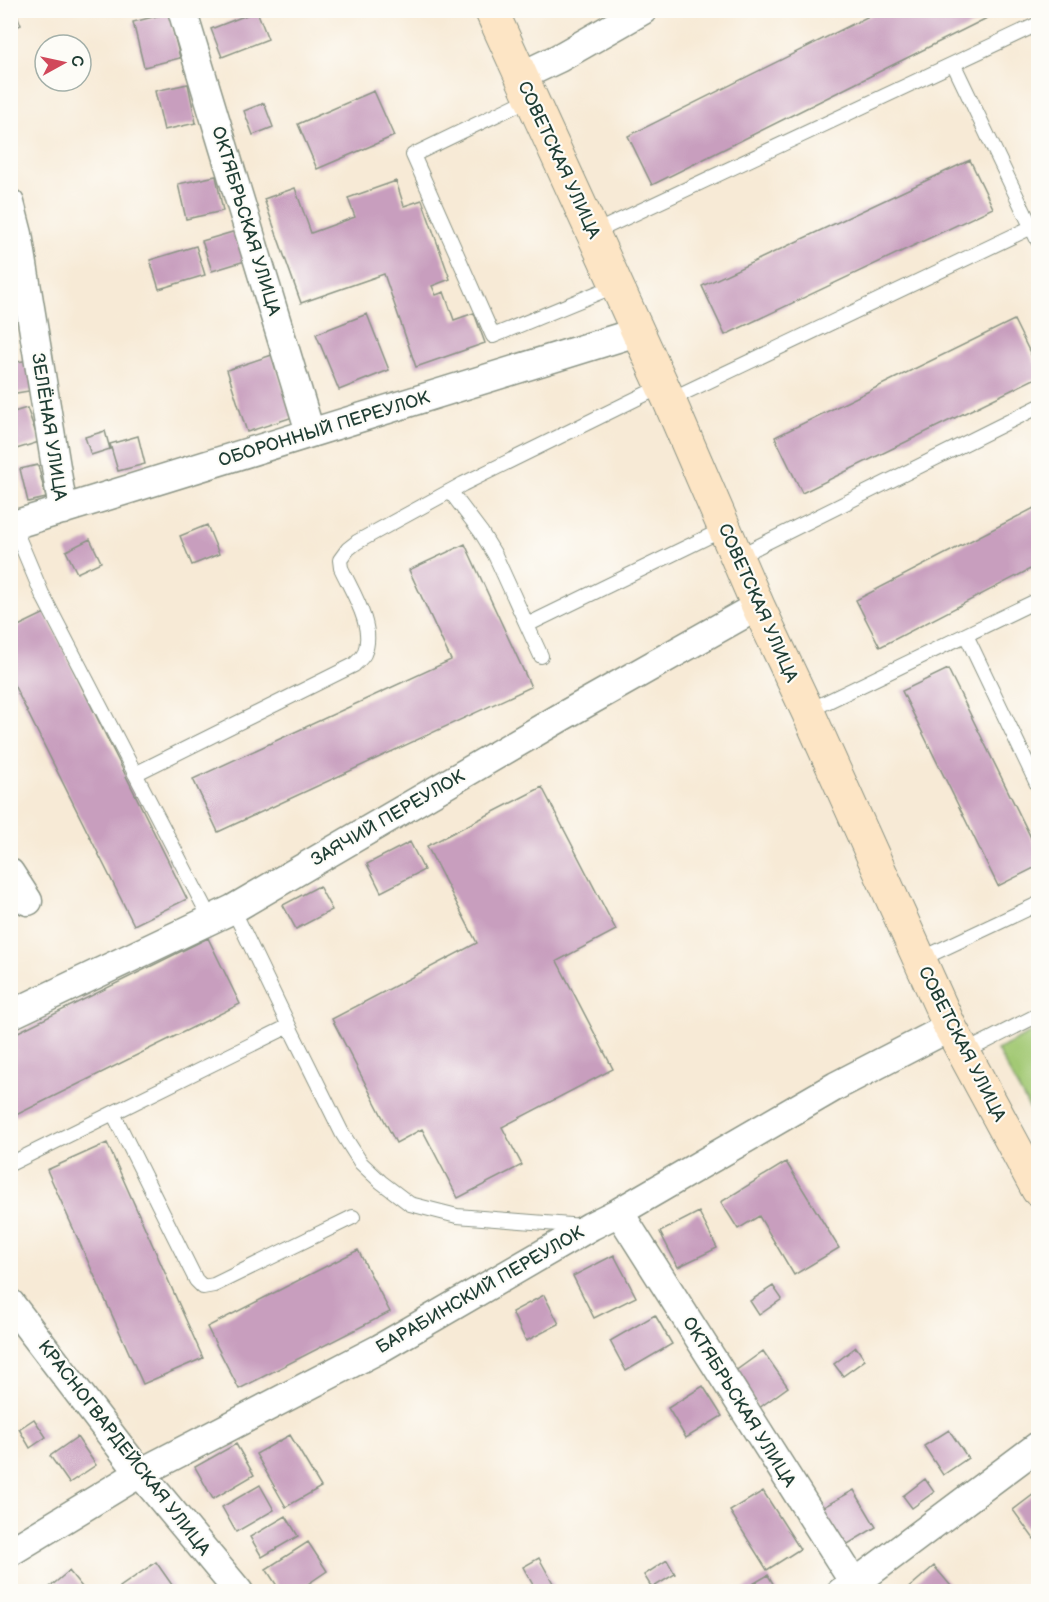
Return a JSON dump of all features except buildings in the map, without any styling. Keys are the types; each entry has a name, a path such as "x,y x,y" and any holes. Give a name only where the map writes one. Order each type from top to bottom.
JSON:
{"street":[{"name":"ОКТЯБРЬСКАЯ УЛИЦА","path":"182,10 310,432"},
{"name":"СОВЕТСКАЯ УЛИЦА","path":"491,10 919,960 957,1040 1038,1190"},
{"path":"526,87 559,58 643,10"},
{"name":"ЗЕЛЁНАЯ УЛИЦА","path":"10,203 18,234 63,510"},
{"name":"ОБОРОННЫЙ ПЕРЕУЛОК","path":"12,526 638,332"},
{"name":"ЗАЯЧИЙ ПЕРЕУЛОК","path":"10,1015 222,914 758,606"},
{"path":"10,873 28,901"},
{"name":"БАРАБИНСКИЙ ПЕРЕУЛОК","path":"10,1552 140,1473 379,1349 836,1086 957,1040"},
{"name":"ОКТЯБРЬСКАЯ УЛИЦА","path":"619,1212 851,1589"},
{"name":"КРАСНОГВАРДЕЙСКАЯ УЛИЦА","path":"10,1303 140,1473 239,1592"},
{"path":"851,1589 1038,1446"}],"lane":[{"path":"593,233 1038,24"},
{"path":"954,65 1038,241"},
{"path":"526,87 413,155 493,336 616,285"},
{"path":"135,774 354,665 363,656 367,632 364,619 341,568 340,560 357,542 450,491 1032,227"},
{"path":"527,625 731,543 1038,407"},
{"path":"450,491 495,555 541,656"},
{"path":"12,526 42,594 135,774 290,1026 342,1133 361,1163 410,1204 457,1216 591,1226"},
{"path":"808,712 1038,600"},
{"path":"966,635 1038,786"},
{"path":"919,960 1038,904"},
{"path":"957,1040 1038,1015"},
{"path":"10,1164 290,1026"},
{"path":"113,1113 196,1280 203,1287 214,1285 353,1216"}],"green space":[{"path":"1038,1029 1038,1124 997,1050"}]}
